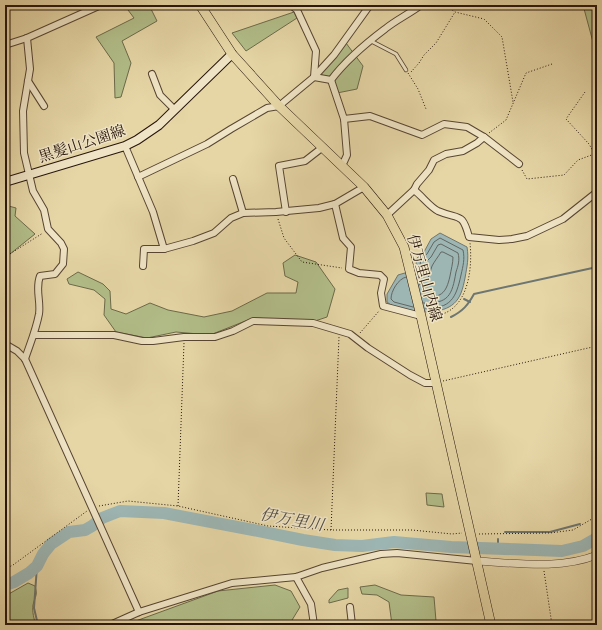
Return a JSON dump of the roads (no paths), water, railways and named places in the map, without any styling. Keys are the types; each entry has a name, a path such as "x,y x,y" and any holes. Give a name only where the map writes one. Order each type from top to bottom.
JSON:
{"main road":[{"name":"伊万里山内線","path":"200,5 232,54 279,106 364,187 388,215 404,247 491,625"},
{"name":"黒髪山公園線","path":"5,182 125,146 137,140 159,125 232,54"}],"street":[{"path":"5,45 27,38 101,5"},
{"path":"291,5 297,10 316,51 314,77"},
{"path":"138,177 207,144 267,108 279,106 314,77 334,55 370,5"},
{"path":"331,80 342,65 385,28 421,5"},
{"path":"25,359 34,335 39,312 38,282 40,276 55,274 62,264 64,249 61,243 48,230 44,210 33,191 24,153 23,111 30,69 27,38"},
{"path":"152,74 160,95 175,110"},
{"path":"314,77 331,80"},
{"path":"331,80 344,119 347,155 342,166"},
{"path":"28,81 44,106"},
{"path":"344,119 370,116 422,135 444,124 467,127 484,137 519,164"},
{"path":"388,215 414,190 429,170 434,160 446,154 463,151 484,137"},
{"path":"125,146 153,212 164,249"},
{"path":"286,212 279,166 305,161 323,147"},
{"path":"233,179 243,212"},
{"path":"143,266 144,249 164,249 193,241 214,233 231,218 243,212 286,212 319,208 335,204 364,187"},
{"path":"414,190 437,210 462,218 469,237 499,240 527,236 563,219 597,192"},
{"path":"335,204 343,238 351,247 349,269 359,273 380,275 384,279 381,293 383,306 421,316"},
{"path":"34,335 114,335 142,341 153,341 184,337 215,337 253,321 261,320 313,323 350,334 356,337 368,348 410,375 426,383 436,383"},
{"path":"5,344 17,351 25,359 139,612"},
{"path":"110,625 139,612 232,583 296,578 322,568 381,554 397,553 543,565 569,562 596,556"},
{"path":"296,578 311,604 314,625"},
{"path":"350,607 352,625"}],"lane":[{"path":"371,40 396,54 406,70"}],"water":[{"path":"440,233 467,247 468,259 465,278 462,291 458,299 449,307 432,312 411,311 398,308 387,302 387,294 398,275 415,270 417,258 424,252 431,239"}],"waterway":[{"path":"451,317 465,307 474,294 597,267"},
{"path":"464,299 470,302"},
{"name":"伊万里川","path":"5,585 14,582 29,573 37,566 43,554 51,544 69,532 85,530 102,518 120,511 164,513 335,545 362,546 394,542 451,547 562,551 583,546 597,538"},
{"path":"505,532 550,532 580,524"},
{"path":"498,539 498,548"},
{"path":"37,566 34,608 38,625"}]}
